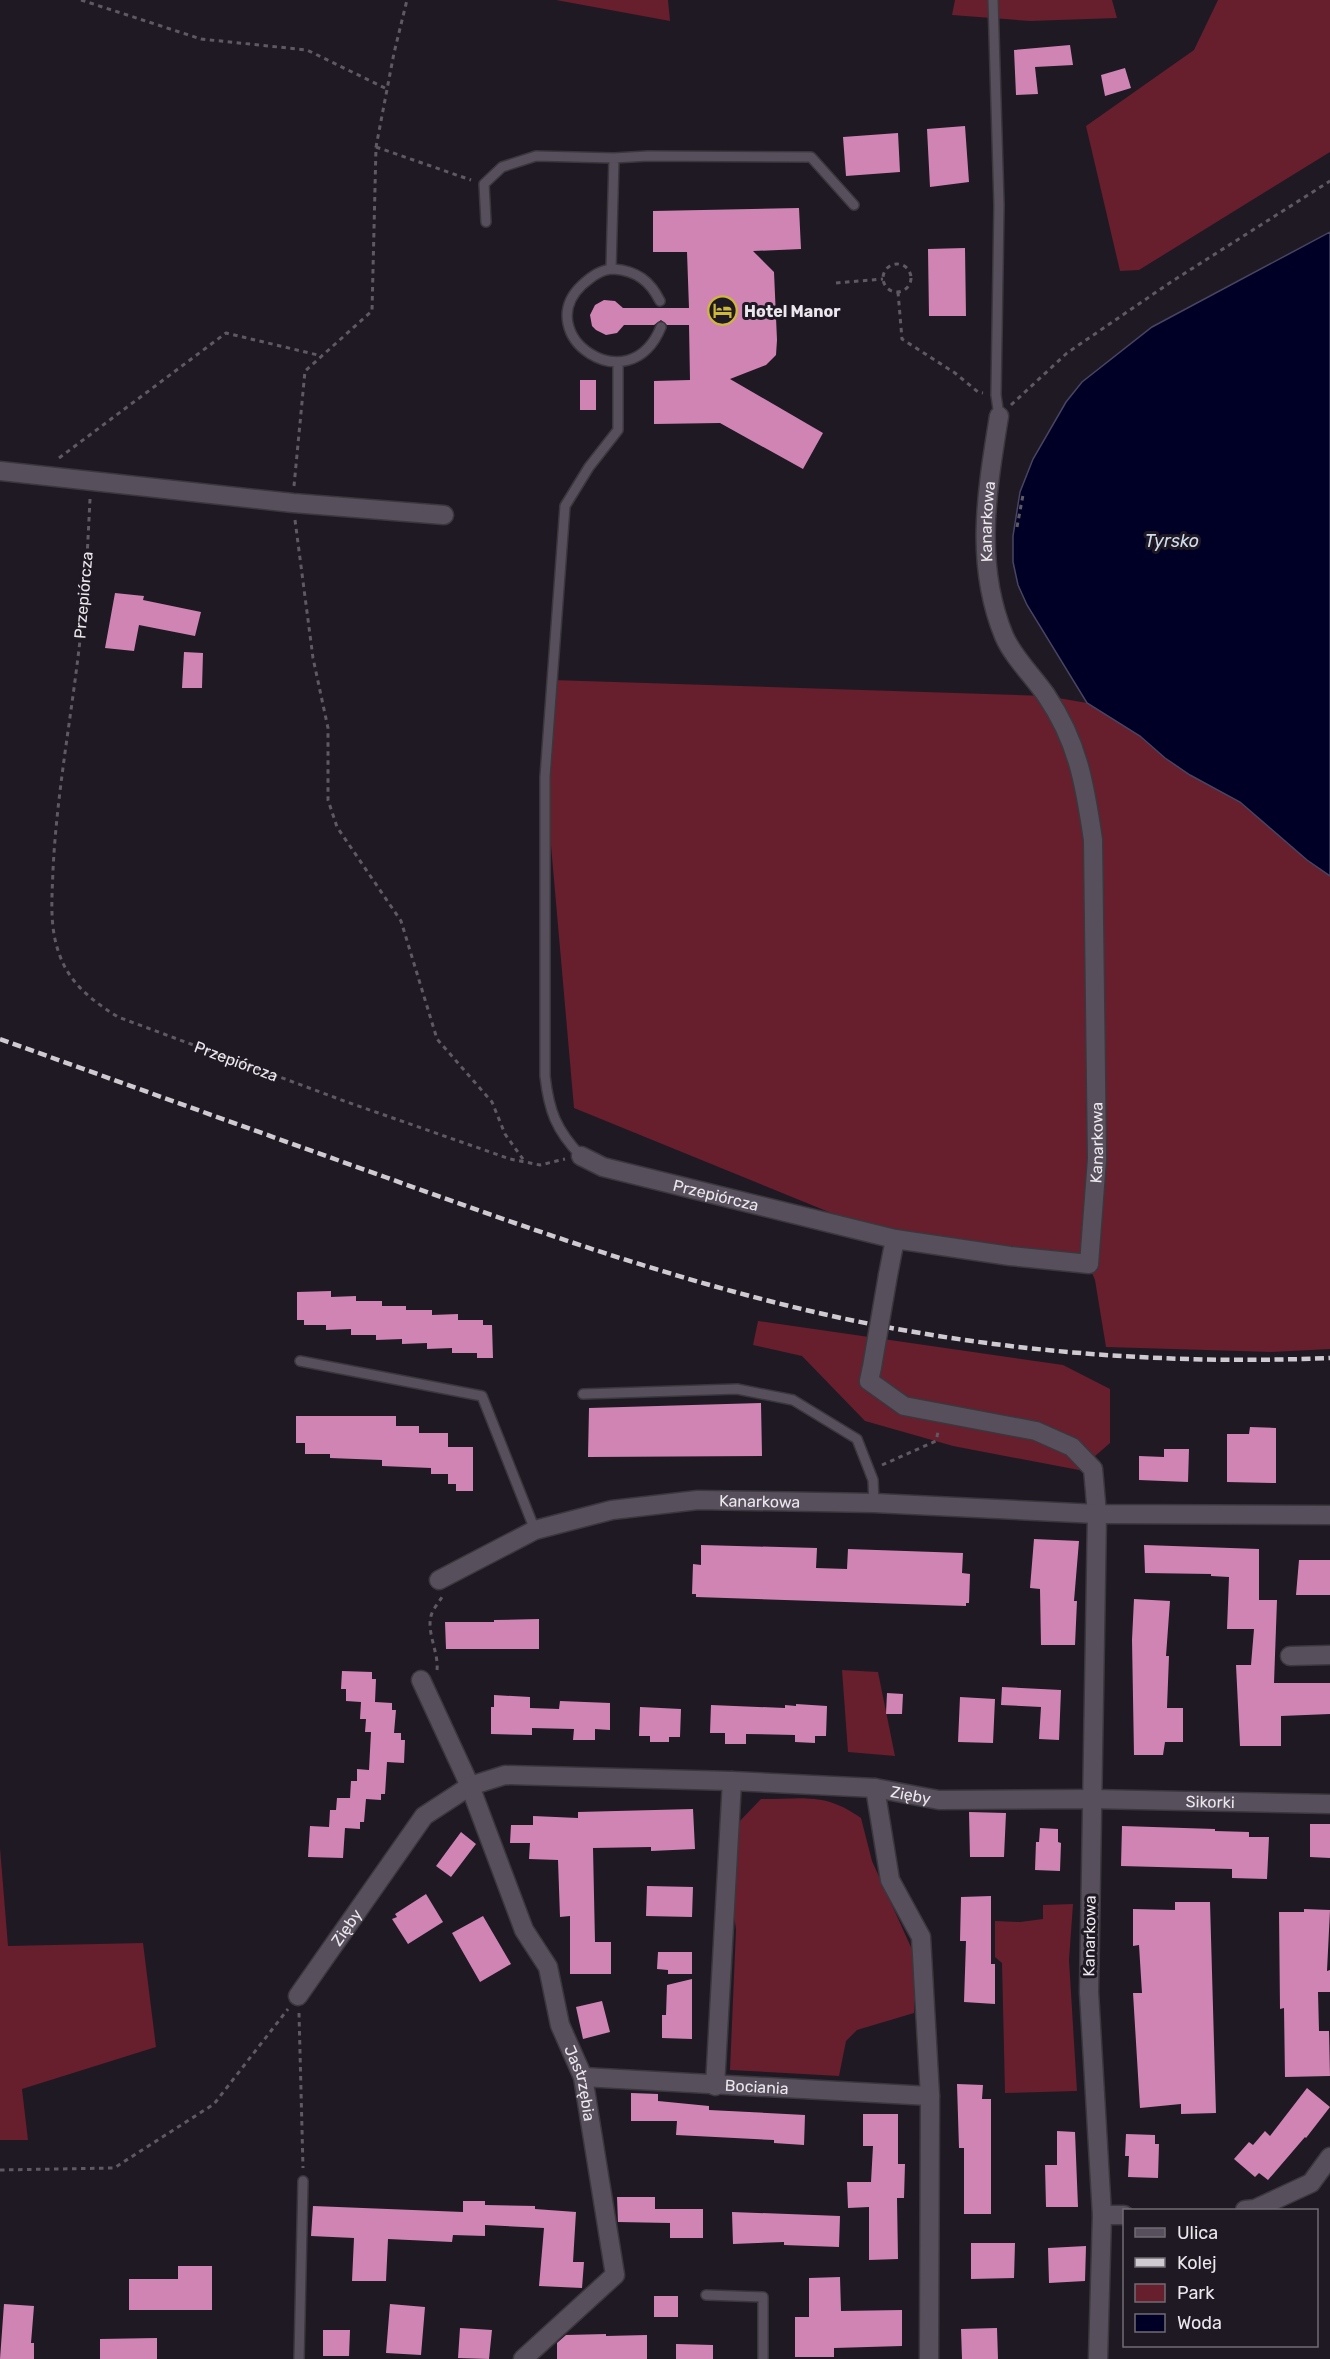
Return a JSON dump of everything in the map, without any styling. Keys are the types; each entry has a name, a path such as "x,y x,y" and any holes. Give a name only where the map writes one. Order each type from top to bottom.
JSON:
{"street":[{"name":"Kanarkowa","path":"999,416 987,495 985,568 995,611 1005,639 1047,696 1071,737 1086,791 1093,840 1097,1159 1089,1264 1010,1256 895,1239 869,1381 904,1406 1036,1431 1072,1447 1094,1469 1097,1514 1089,1992 1102,2215 1098,2359"},
{"path":"0,471 292,503 444,514"},
{"name":"Przepiórcza","path":"581,1156 603,1167 895,1239"},
{"name":"Kanarkowa","path":"442,1579 535,1530 612,1510 698,1500 874,1503 1097,1514 1330,1515"},
{"path":"1290,1656 1330,1655"},
{"name":"Jastrzębia","path":"423,1685 470,1786 524,1930 548,1967 560,2025 583,2077 615,2275 523,2359"},
{"name":"Zięby","path":"298,1996 424,1816 470,1786 505,1775 732,1780 875,1788 939,1800 1091,1799"},
{"path":"715,2086 732,1780"},
{"path":"875,1788 890,1880 921,1937 930,2096 929,2359"},
{"name":"Sikorki","path":"1091,1799 1330,1804"},
{"name":"Bociania","path":"583,2077 930,2096"},
{"path":"1255,2209 1311,2183 1330,2157"},
{"path":"1102,2215 1123,2215"}],"lane":[{"name":"Kanarkowa","path":"993,0 999,205 996,395 999,416"},
{"path":"486,222 484,184 502,167 536,156 811,157 854,205"},
{"path":"611,269 614,158"},
{"path":"660,301 653,288 644,279 633,273 611,269 594,274 574,292 568,308 569,326 576,342 584,352 603,361 618,362 641,355 656,338 661,327"},
{"path":"581,1156 566,1140 554,1119 547,1092 545,777 565,506 589,466 618,430 618,362"},
{"path":"300,1361 482,1396 535,1530"},
{"path":"583,1394 738,1389 793,1400 857,1439 873,1480 874,1503"},
{"path":"299,2359 303,2181"},
{"path":"706,2295 763,2297 763,2359"}],"path":[{"path":"81,0 201,39 307,51 387,89"},
{"path":"407,0 376,147 372,311 305,371 292,503 313,658 328,728 328,800 337,827 401,921 437,1038 492,1102 505,1134 525,1162"},
{"path":"376,147 484,184"},
{"path":"999,416 1067,353 1171,282 1330,181"},
{"path":"896,264 909,271 910,276 907,287 898,292 888,288 883,279 885,272 896,264"},
{"path":"836,283 883,279"},
{"path":"898,292 902,339 955,373 978,392"},
{"path":"35,475 226,333 322,356"},
{"name":"Przepiórcza","path":"92,482 82,621 55,831 52,906 53,931 60,957 74,982 96,1003 118,1017 358,1106 510,1159 540,1165 581,1156"},
{"path":"1017,527 1023,495"},
{"path":"870,1471 936,1441 942,1413"},
{"path":"423,1685 438,1669 437,1652 431,1630 431,1615 445,1592 442,1579"},
{"path":"0,2170 114,2168 214,2104 298,1996"},
{"path":"298,1996 303,2181"}],"green space":[{"path":"556,0 668,0 670,21"},
{"path":"955,0 1112,0 1117,18 1030,21 952,15"},
{"path":"1218,0 1330,0 1330,152 1139,270 1120,271 1086,126 1194,50"},
{"path":"552,680 1047,696 1087,703 1140,736 1165,758 1240,802 1307,860 1330,876 1330,1349 1272,1352 1106,1347 1095,1280 1088,1264 895,1239 574,1108 545,777"},
{"path":"758,1321 1063,1365 1110,1389 1110,1443 1079,1470 953,1446 865,1421 802,1356 753,1345"},
{"path":"842,1670 878,1672 895,1756 848,1752"},
{"path":"802,1798 825,1801 836,1804 861,1818 872,1861 915,1956 914,2013 857,2030 846,2041 839,2076 730,2070 736,1929 731,1896 736,1825 761,1799"},
{"path":"0,1848 8,1946 143,1943 156,2047 22,2089 28,2140 0,2140"},
{"path":"1073,1904 1069,1960 1077,2091 1005,2093 1002,1963 995,1957 995,1921 1020,1922 1043,1919 1043,1905"}],"water":[{"name":"Tyrsko","path":"1330,232 1330,876 1307,860 1240,802 1190,775 1165,758 1140,736 1087,703 1027,605 1018,585 1013,562 1013,536 1020,492 1033,459 1066,402 1082,382 1152,327"}],"building":[{"path":"1070,45 1073,65 1035,67 1038,94 1016,95 1014,50"},
{"path":"1125,68 1131,88 1105,96 1101,75"},
{"path":"965,126 969,182 930,187 927,129"},
{"path":"898,133 900,172 846,176 843,137"},
{"path":"799,208 801,249 753,251 774,272 776,355 766,365 730,379 823,433 803,469 720,423 654,424 654,381 690,380 689,325 667,325 661,320 654,325 624,325 617,333 606,335 592,326 590,315 595,305 604,300 615,301 623,308 689,308 687,252 653,252 653,211"},
{"path":"965,248 966,316 929,316 928,249"},
{"path":"580,380 596,380 596,410 580,410"},
{"path":"115,593 144,596 143,600 201,612 195,636 139,625 134,651 105,648"},
{"path":"184,652 203,653 202,688 182,688"},
{"path":"331,1291 331,1297 356,1296 356,1301 382,1301 382,1306 406,1306 406,1310 432,1310 432,1315 458,1314 458,1320 483,1320 483,1325 492,1325 493,1358 477,1358 477,1353 452,1353 452,1348 427,1349 427,1343 402,1344 402,1339 376,1340 376,1335 351,1335 351,1329 326,1330 326,1325 304,1325 304,1320 297,1320 297,1292"},
{"path":"761,1403 762,1456 588,1457 589,1408"},
{"path":"296,1416 396,1416 396,1426 419,1426 419,1433 448,1433 448,1447 473,1447 473,1491 456,1491 456,1484 448,1484 448,1474 431,1474 431,1468 382,1466 382,1460 330,1458 330,1454 305,1454 305,1443 296,1443"},
{"path":"1250,1427 1276,1428 1276,1483 1227,1482 1227,1434 1249,1434"},
{"path":"1164,1449 1189,1449 1188,1482 1139,1480 1139,1456 1164,1457"},
{"path":"1034,1539 1079,1541 1074,1601 1077,1601 1075,1645 1041,1645 1040,1589 1030,1588"},
{"path":"701,1545 817,1548 816,1568 847,1569 848,1549 963,1553 962,1573 970,1574 969,1603 966,1603 966,1606 696,1597 696,1594 692,1594 693,1564 701,1565"},
{"path":"1144,1545 1259,1549 1259,1600 1277,1600 1274,1683 1330,1683 1330,1714 1281,1716 1281,1746 1240,1746 1236,1665 1251,1665 1254,1629 1227,1629 1229,1577 1211,1576 1211,1574 1145,1573"},
{"path":"1299,1560 1330,1560 1330,1595 1296,1595"},
{"path":"1134,1599 1170,1601 1166,1656 1169,1656 1167,1708 1183,1708 1183,1742 1165,1742 1163,1755 1134,1755 1132,1640"},
{"path":"539,1619 539,1649 446,1649 445,1622"},
{"path":"342,1671 372,1672 372,1679 376,1679 375,1702 392,1703 392,1710 396,1710 394,1733 401,1733 401,1740 405,1740 404,1763 387,1762 385,1794 381,1794 381,1800 366,1799 364,1822 360,1822 360,1829 345,1828 343,1858 308,1857 310,1826 329,1827 330,1810 336,1810 337,1798 350,1798 351,1781 357,1781 357,1769 369,1770 371,1732 365,1732 366,1719 360,1719 361,1702 346,1701 346,1689 341,1689"},
{"path":"1002,1687 1061,1690 1059,1740 1039,1739 1041,1707 1001,1705"},
{"path":"887,1693 903,1694 902,1714 886,1714"},
{"path":"494,1695 530,1697 530,1708 559,1709 560,1701 610,1703 610,1730 595,1729 595,1740 573,1740 574,1729 532,1728 532,1735 491,1734 491,1707 494,1707"},
{"path":"960,1697 995,1699 993,1743 958,1742"},
{"path":"796,1704 827,1706 826,1736 815,1736 815,1743 795,1742 795,1735 746,1734 746,1744 725,1744 725,1733 710,1733 711,1705 785,1708 785,1705 796,1706"},
{"path":"640,1707 681,1709 680,1737 669,1737 669,1742 650,1742 650,1736 639,1736"},
{"path":"693,1809 695,1849 651,1851 651,1847 593,1848 595,1942 611,1942 611,1974 570,1974 570,1916 560,1917 558,1860 529,1859 530,1843 510,1843 511,1825 533,1825 533,1816 578,1818 578,1812"},
{"path":"969,1812 1006,1813 1004,1857 970,1857"},
{"path":"1310,1824 1330,1824 1330,1858 1310,1857"},
{"path":"1122,1826 1215,1829 1215,1831 1249,1832 1249,1837 1269,1837 1267,1879 1232,1878 1232,1869 1121,1866"},
{"path":"1040,1828 1058,1829 1058,1842 1061,1843 1060,1871 1035,1870 1036,1842 1039,1842"},
{"path":"461,1832 476,1844 451,1877 436,1866"},
{"path":"647,1886 693,1887 692,1917 646,1916"},
{"path":"426,1894 443,1922 408,1944 392,1919 397,1917 395,1914"},
{"path":"991,1896 991,1964 995,1964 995,2004 964,2002 966,1941 960,1941 961,1897"},
{"path":"1175,1902 1210,1902 1216,2113 1181,2114 1181,2104 1140,2108 1133,1993 1142,1993 1139,1945 1133,1946 1133,1909 1175,1910"},
{"path":"1304,1909 1330,1910 1327,1971 1330,1970 1330,1992 1318,1992 1319,2031 1329,2031 1330,2076 1285,2077 1284,2008 1280,2009 1279,1912 1304,1912"},
{"path":"483,1916 511,1964 480,1982 452,1933"},
{"path":"658,1952 692,1952 692,1974 668,1974 668,1970 657,1969"},
{"path":"692,1979 692,2039 662,2038 662,2015 666,2015 667,1985"},
{"path":"602,2001 610,2032 583,2039 576,2007"},
{"path":"957,2084 983,2085 982,2099 991,2099 991,2214 964,2214 964,2148 959,2148"},
{"path":"1307,2088 1330,2107 1268,2180 1259,2173 1255,2177 1234,2159 1249,2142 1253,2145 1265,2131 1270,2136"},
{"path":"631,2093 658,2094 658,2101 709,2106 709,2110 805,2115 804,2145 774,2143 774,2140 676,2135 677,2121 631,2121"},
{"path":"863,2114 898,2114 898,2164 905,2164 904,2198 897,2198 898,2259 869,2260 869,2207 848,2208 847,2182 871,2182 873,2146 863,2146"},
{"path":"1057,2131 1075,2132 1078,2207 1046,2207 1045,2165 1057,2165"},
{"path":"1126,2134 1155,2135 1155,2144 1159,2144 1158,2178 1128,2177 1129,2156 1125,2156"},
{"path":"617,2197 655,2197 655,2209 703,2209 703,2238 670,2238 670,2223 618,2222"},
{"path":"463,2201 485,2201 485,2205 535,2206 535,2209 576,2212 573,2262 584,2262 582,2288 539,2286 544,2228 485,2225 485,2236 453,2235 452,2242 388,2239 386,2281 352,2281 354,2238 311,2236 313,2206 463,2212"},
{"path":"732,2212 840,2216 839,2247 784,2245 784,2242 733,2244"},
{"path":"971,2243 1015,2243 1014,2278 971,2279"},
{"path":"1086,2246 1085,2281 1049,2283 1048,2248"},
{"path":"178,2266 212,2266 212,2310 129,2310 129,2279 178,2279"},
{"path":"840,2277 841,2311 902,2310 902,2346 834,2348 834,2357 795,2357 795,2317 809,2317 809,2278"},
{"path":"654,2296 678,2296 678,2317 654,2317"},
{"path":"4,2304 34,2306 31,2343 34,2343 34,2359 0,2359"},
{"path":"390,2304 425,2307 421,2355 386,2353"},
{"path":"460,2328 492,2330 489,2359 458,2358"},
{"path":"997,2328 998,2359 962,2359 961,2329"},
{"path":"323,2330 350,2330 349,2356 323,2356"},
{"path":"606,2334 606,2336 647,2335 647,2359 557,2359 557,2343 566,2335"},
{"path":"157,2338 157,2359 100,2359 100,2339"},
{"path":"676,2344 713,2345 713,2359 676,2359"}],"railway":[{"path":"0,1039 441,1197 611,1255 725,1289 841,1318 962,1340 1084,1353 1207,1359 1330,1358"}],"place":[{"name":"Hotel Manor","path":"723,311"}]}
